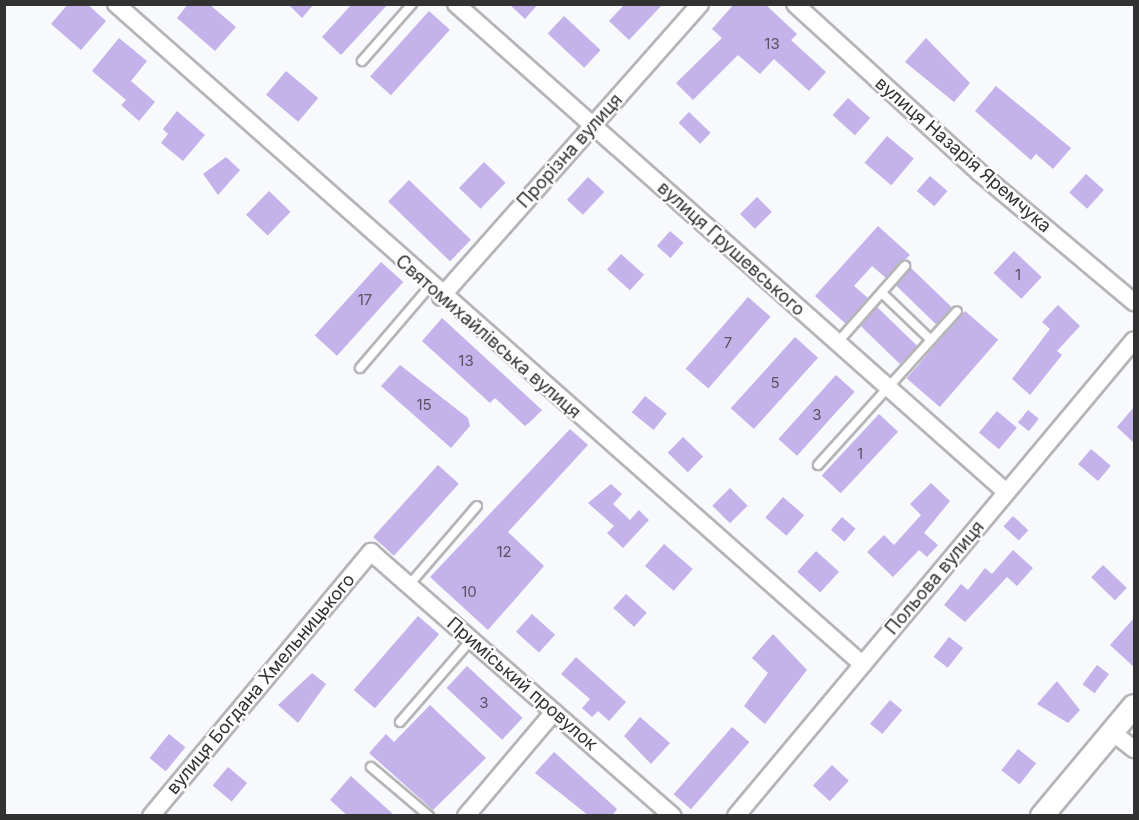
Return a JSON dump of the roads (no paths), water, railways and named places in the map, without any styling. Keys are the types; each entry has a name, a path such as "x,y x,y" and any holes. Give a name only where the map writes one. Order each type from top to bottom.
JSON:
{"main road":[{"path":"1042,816 1134,706"}],"street":[{"name":"Святомихайлівська вулиця","path":"116,4 435,291 863,665"},
{"name":"вулиця Грушевського","path":"456,4 836,344 1006,492"},
{"name":"Прорізна вулиця","path":"435,291 592,126 700,4"},
{"name":"вулиця Назарія Яремчука","path":"795,4 980,173 1134,302"},
{"name":"Польова вулиця","path":"736,816 1134,340"},
{"name":"Приміський провулок","path":"371,552 673,816"},
{"name":"вулиця Богдана Хмельницького","path":"151,816 371,552"},
{"path":"466,816 554,712"},
{"path":"1113,732 1134,749"}],"lane":[{"path":"362,61 412,4"},
{"path":"836,344 906,266"},
{"path":"360,368 435,291"},
{"path":"882,293 931,340"},
{"path":"818,465 957,311"},
{"path":"409,585 477,506"},
{"path":"400,722 471,640"},
{"path":"371,767 429,816"}]}
